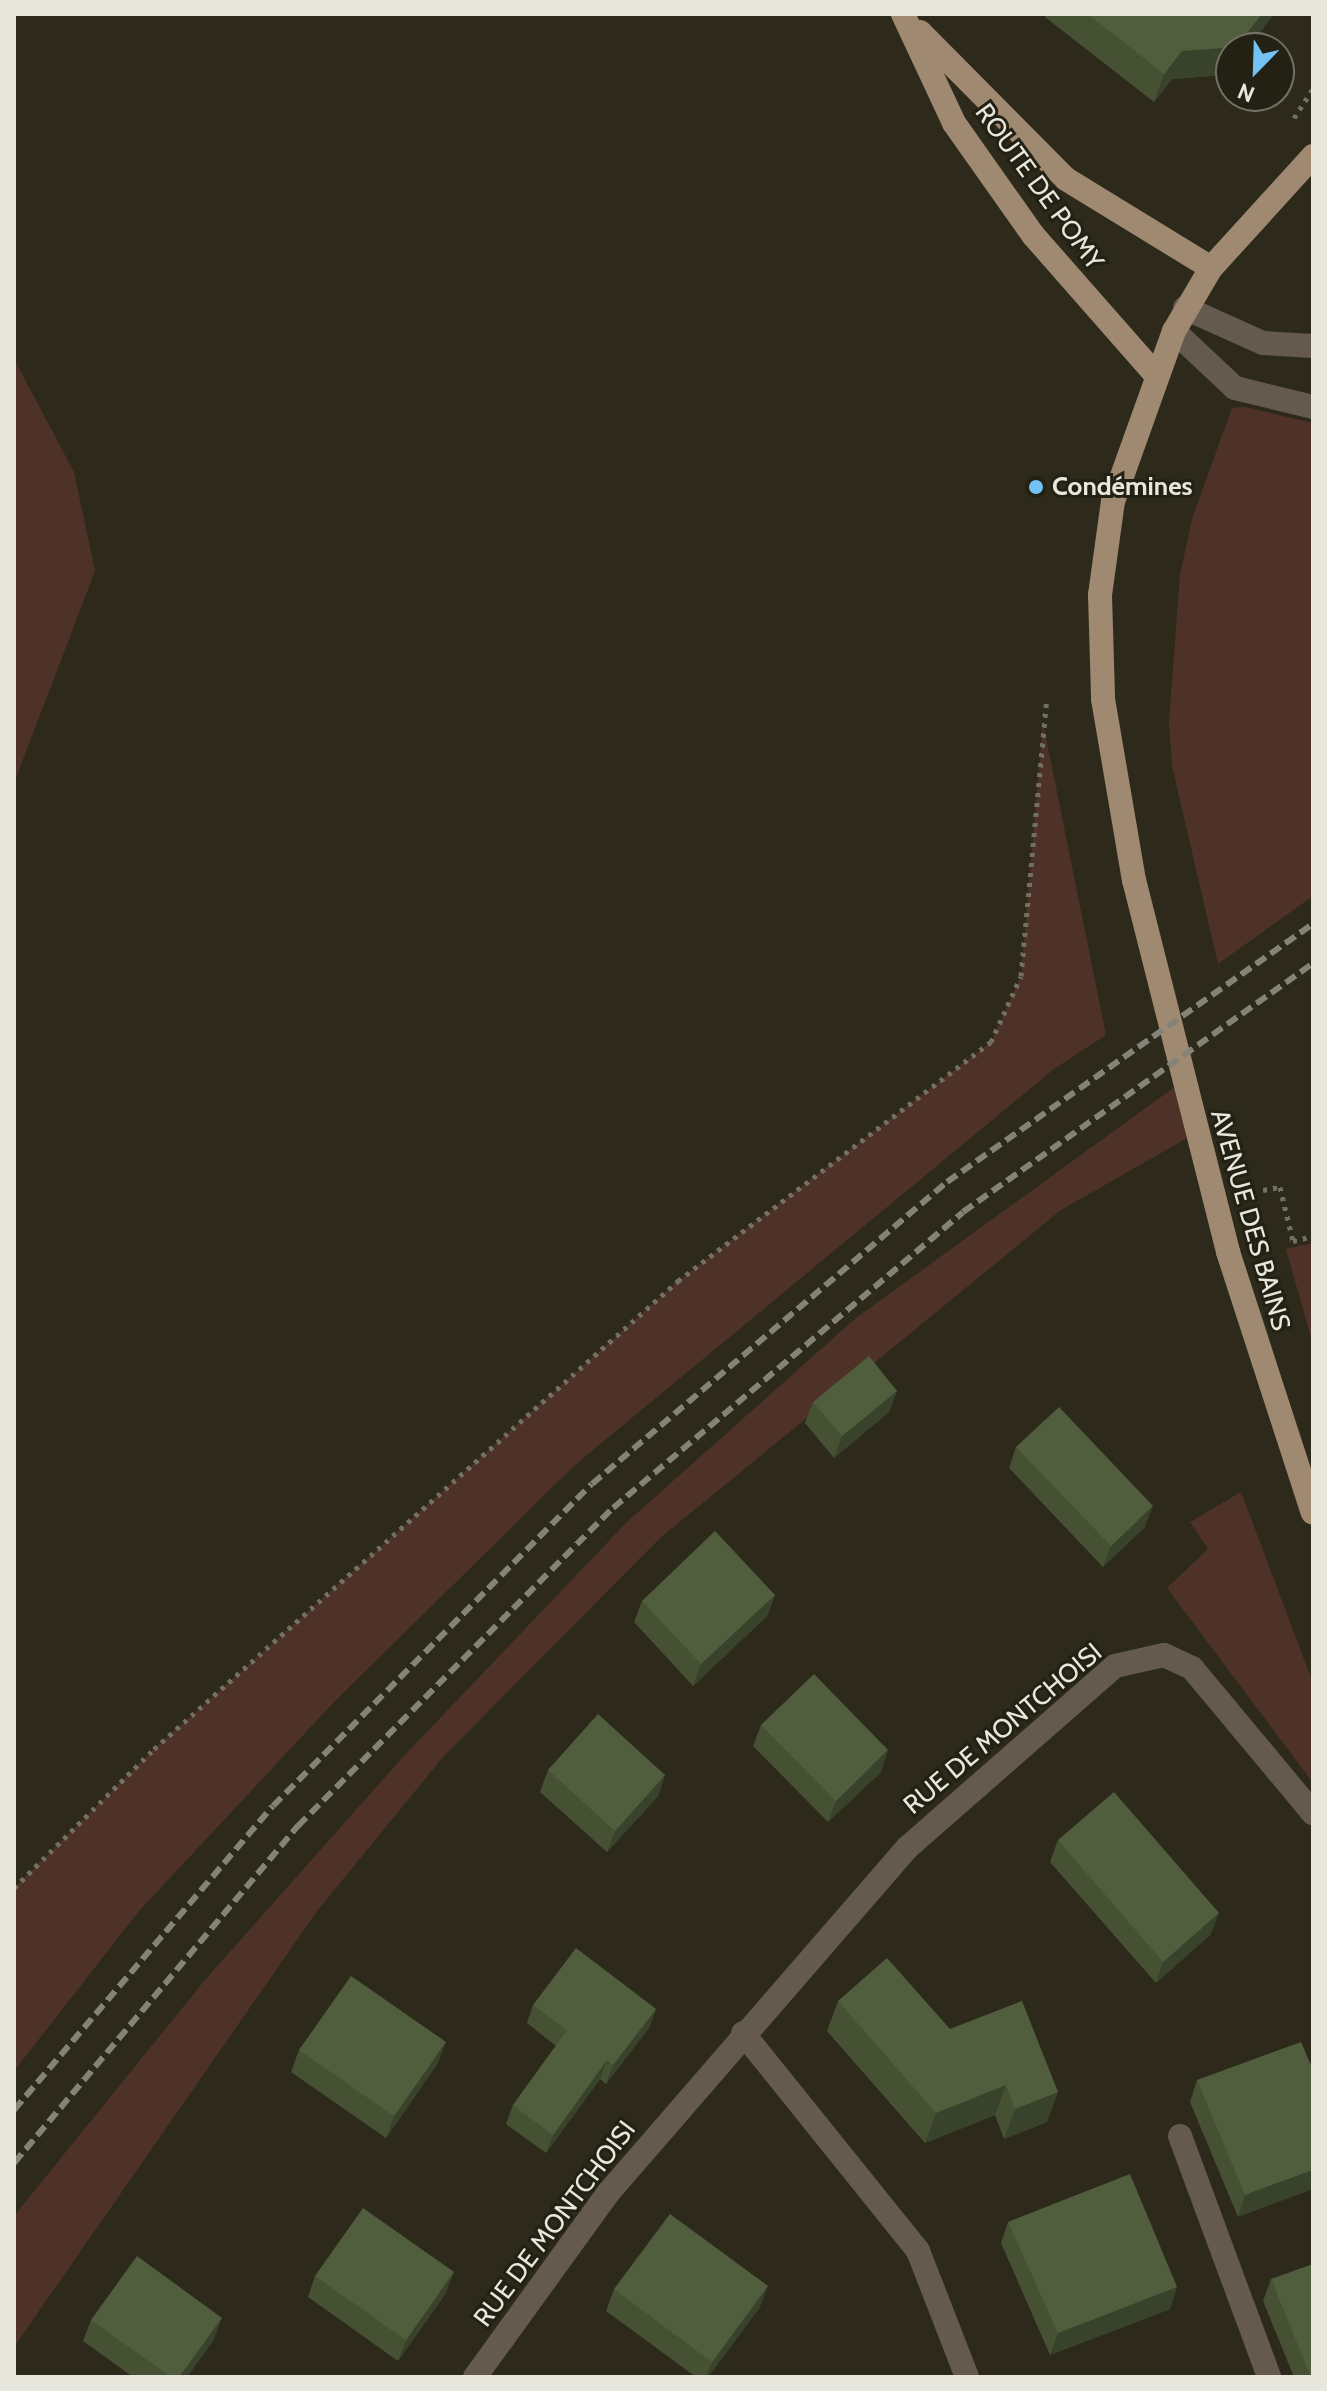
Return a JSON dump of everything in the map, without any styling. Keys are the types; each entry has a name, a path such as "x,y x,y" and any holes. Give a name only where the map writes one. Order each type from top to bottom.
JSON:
{"main road":[{"name":"ROUTE DE POMY","path":"903,15 1066,179 1211,268"},
{"name":"ROUTE DE POMY","path":"903,15 954,123 1024,223 1155,374"},
{"name":"AVENUE DES BAINS","path":"1313,156 1211,268 1185,308 1155,374 1113,501 1100,595 1103,699 1148,938 1196,1133 1313,1513"}],"street":[{"path":"1185,308 1263,343 1313,346"},
{"path":"1174,331 1235,388 1313,407"},
{"name":"RUE DE MONTCHOISI","path":"475,2377 609,2192 743,2033 907,1848 1115,1666 1140,1655 1164,1655 1216,1688 1313,1813"},
{"path":"743,2033 918,2251 967,2377"},
{"path":"1180,2136 1269,2377"}],"path":[{"path":"14,1888 154,1749 655,1301 991,1042 1021,976 1047,698"},
{"path":"1263,1190 1280,1187 1293,1241 1313,1236"}],"shaded area":[{"path":"14,359 74,472 95,571 14,783"},
{"path":"1245,407 1313,423 1313,896 1218,964 1172,766 1169,721 1180,575 1192,519 1232,408"},
{"path":"1043,723 1106,1035 1054,1069 576,1464 335,1701 139,1911 14,2071 14,1888 154,1749 678,1281 991,1042 1021,976"},
{"path":"1183,1081 1196,1133 1061,1210 660,1538 443,1757 317,1911 14,2347 14,2216 205,1980 402,1758 628,1521 856,1318"},
{"path":"1313,1243 1313,1345 1286,1249"},
{"path":"1241,1492 1313,1683 1313,1783 1167,1588 1208,1549 1190,1522"}],"building":[{"path":"1088,14 1262,14 1248,32 1215,32 1215,49 1182,51 1164,74"},
{"path":"869,1356 897,1391 842,1436 813,1402"},
{"path":"1059,1407 1153,1506 1111,1546 1016,1447"},
{"path":"715,1531 775,1595 701,1664 642,1601"},
{"path":"814,1674 888,1750 836,1801 761,1725"},
{"path":"598,1714 665,1775 615,1831 548,1770"},
{"path":"1114,1792 1219,1913 1163,1962 1058,1840"},
{"path":"576,1948 656,2009 613,2065 607,2060 553,2135 513,2105 567,2030 533,2005"},
{"path":"887,1958 950,2029 1022,2001 1058,2092 1015,2109 1006,2085 936,2113 838,2001"},
{"path":"351,1976 446,2042 394,2116 299,2050"},
{"path":"1301,2042 1313,2070 1313,2170 1245,2195 1197,2080"},
{"path":"1130,2174 1177,2287 1058,2333 1008,2222"},
{"path":"363,2208 454,2272 406,2340 315,2276"},
{"path":"670,2214 768,2286 712,2362 614,2289"},
{"path":"137,2256 222,2318 179,2377 171,2377 91,2320"},
{"path":"1313,2264 1313,2377 1311,2377 1271,2279"}],"railway":[{"path":"14,2110 273,1806 592,1484 947,1182 1313,924"},
{"path":"14,2163 298,1826 613,1508 963,1212 1313,963"}],"place":[{"name":"Condémines","path":"1036,487"}]}
